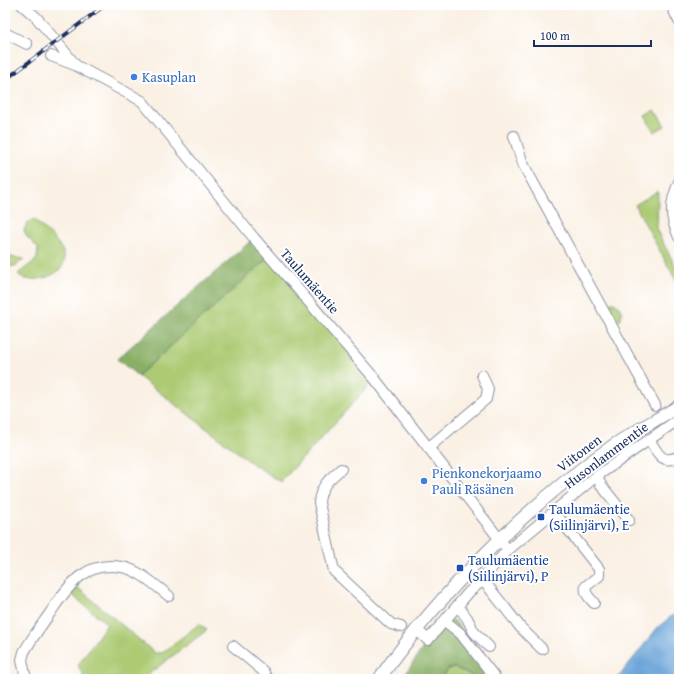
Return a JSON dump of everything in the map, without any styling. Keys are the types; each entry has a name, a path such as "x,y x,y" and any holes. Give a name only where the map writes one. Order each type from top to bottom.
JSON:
{"main road":[{"name":"Viitonen","path":"379,679 416,629 500,540 566,482 615,445 679,406"}],"street":[{"name":"Taulumäentie","path":"22,5 36,17 75,65"},
{"path":"671,5 679,21"},
{"path":"5,33 27,44"},
{"name":"Taulumäentie","path":"51,56 75,65 142,101 254,238 375,379 508,550"},
{"path":"514,136 522,164 655,405"},
{"path":"679,182 670,209 674,227 679,237"},
{"path":"428,448 486,399 488,389 482,375"},
{"name":"Husonlammentie","path":"416,629 428,640 483,580 485,575 508,550 555,513 598,476 649,439 678,423"},
{"path":"649,439 662,459 666,461 679,456"},
{"path":"341,469 328,479 319,498 332,567 334,571 391,624 401,627"},
{"path":"598,476 601,485 629,520"},
{"path":"555,513 600,569 599,576 586,586 585,589 586,594 594,603"},
{"path":"26,679 22,660 24,652 68,587 80,575 99,568 122,567 141,576 169,596"},
{"path":"483,580 521,628 542,649"},
{"path":"458,606 467,618 474,632 489,647"},
{"path":"445,621 460,633 496,679"},
{"path":"233,646 263,671 267,679"}],"green space":[{"path":"655,110 665,126 654,132 645,116"},
{"path":"658,191 657,231 679,273 679,286 635,205"},
{"path":"34,219 57,242 63,252 64,259 63,265 54,274 33,280 25,279 18,274 37,259 38,248 27,237 24,230 27,223"},
{"path":"254,238 270,256 138,376 117,359"},
{"path":"5,256 24,259 16,266 5,267"},
{"path":"270,256 375,379 281,482 253,464 138,376"},
{"path":"612,302 619,306 622,313 620,321 614,317 608,308"},
{"path":"77,587 155,653 162,653 199,624 207,630 142,679 85,679 78,665 107,624 71,594"},
{"path":"454,620 501,679 472,679 472,676 454,667 448,669 442,679 402,679 428,640 445,621"},
{"path":"454,667 472,676 472,679 442,679 448,669"}],"water":[{"path":"679,610 679,679 617,679 658,627"}],"railway":[{"path":"5,80 105,5"}],"place":[{"name":"Kasuplan","path":"134,77"},
{"name":"Pienkonekorjaamo Pauli Räsänen","path":"424,481"},
{"name":"Taulumäentie (Siilinjärvi), E","path":"541,517"},
{"name":"Taulumäentie (Siilinjärvi), P","path":"460,568"}]}
